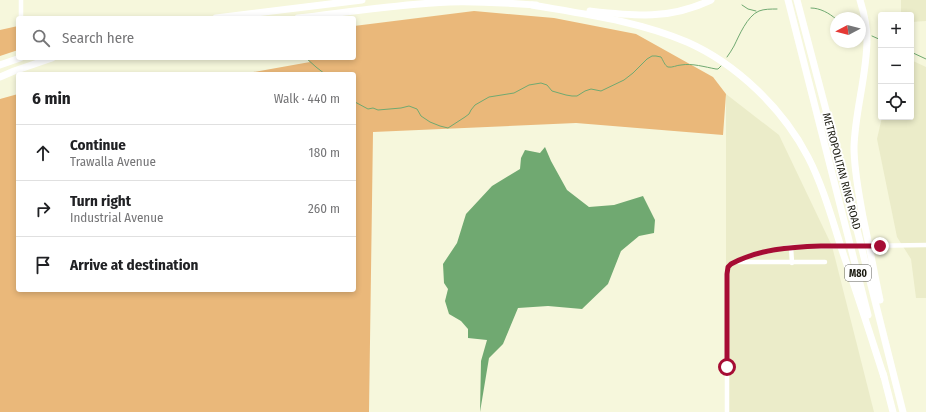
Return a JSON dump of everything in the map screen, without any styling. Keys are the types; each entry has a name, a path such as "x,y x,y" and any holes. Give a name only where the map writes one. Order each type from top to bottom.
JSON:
{"highway":[{"path":"232,16 362,0"},
{"path":"316,16 450,2 479,2 552,6 625,15 647,16 677,12 695,7 711,0"},
{"name":"METROPOLITAN RING ROAD","path":"788,0 893,412"},
{"name":"METROPOLITAN RING ROAD","path":"797,0 903,412"},
{"path":"860,0 867,37 865,67 856,125 855,162 860,201 897,387"},
{"path":"532,5 633,24 668,35 688,43 720,61 736,72 757,90 788,126 801,144 814,170 837,234 884,377"},
{"path":"0,65 16,59"},
{"path":"0,76 46,60"}],"street":[{"path":"21,0 21,16"},
{"path":"727,412 727,269 729,265 754,254 791,247 925,245"},
{"path":"791,247 792,262"},
{"path":"734,262 825,262"}],"shaded area":[{"path":"901,0 926,0 926,21 914,22 914,12 901,12"},
{"path":"474,11 554,18 636,34 713,77 726,94 723,135 576,123 373,132 369,412 0,412 0,99 16,95 16,292 356,292 356,72 253,72 310,62 308,60 356,60 356,26"},
{"path":"16,26 16,51 0,56 0,30"},
{"path":"914,61 926,67 926,298 916,298 911,259 897,237 877,139 881,120 914,120"},
{"path":"726,94 779,135 832,246 874,412 726,412"},
{"path":"545,147 567,190 589,207 614,205 643,196 655,220 654,233 639,236 621,251 608,284 582,309 548,306 518,308 503,344 489,358 480,412 481,361 487,340 468,338 468,329 461,321 449,314 445,301 448,289 444,283 443,264 457,243 466,214 492,186 520,169 521,158 525,150 540,153"}],"waterway":[{"path":"742,5 748,9 756,11"},
{"path":"811,8 824,11 830,15"},
{"path":"727,57 751,17 761,10 777,9"},
{"path":"872,36 878,39"},
{"path":"914,53 926,59"},
{"path":"356,103 368,109 373,108 378,110 409,106 417,109 421,116 430,122 448,128 469,114 475,105 489,97 514,93 529,85 541,83 547,85 552,91 572,96 577,96 591,89 601,91 624,80 652,56 661,57 668,67 690,64 718,69 721,66"},
{"path":"308,60 322,72"}],"route":[{"path":"727,367 727,269 731,264 754,254 791,247 880,246"}]}
